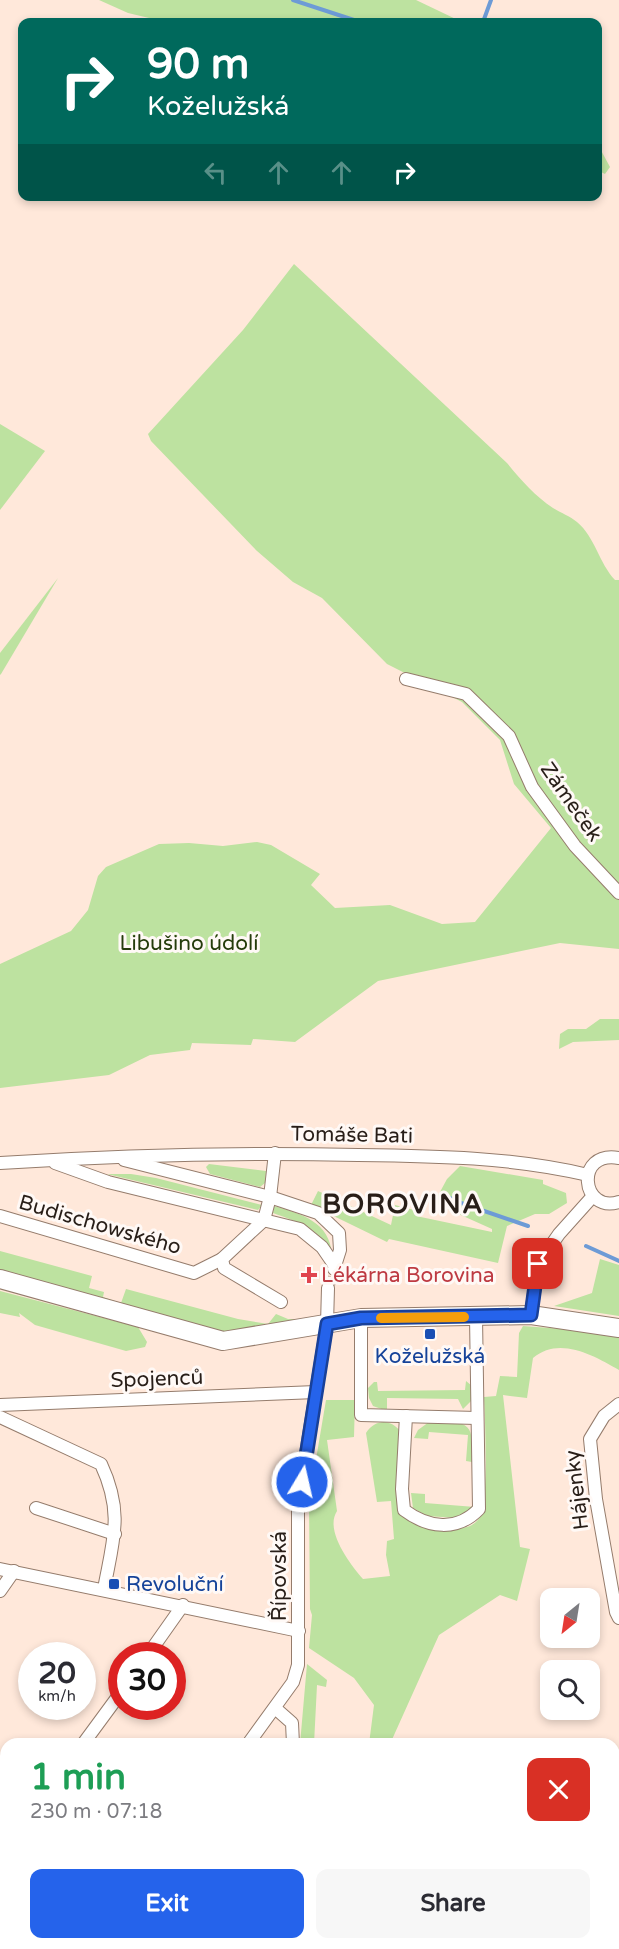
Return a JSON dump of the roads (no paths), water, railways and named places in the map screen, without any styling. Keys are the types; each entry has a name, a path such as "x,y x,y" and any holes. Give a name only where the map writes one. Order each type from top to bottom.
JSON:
{"main road":[{"path":"0,1279 223,1341 361,1318 531,1315 619,1328"}],"street":[{"name":"Zámeček","path":"406,679 466,694 509,736 532,787 575,846 619,893"},
{"name":"Tomáše Bati","path":"0,1163 148,1154 275,1153 445,1156 538,1164 588,1175"},
{"path":"48,1160 108,1182 264,1220 270,1197 275,1153"},
{"name":"Tomáše Bati","path":"113,1157 270,1197 318,1213 339,1233 340,1250 334,1269 322,1247 300,1229 264,1220"},
{"path":"619,1158 603,1158 596,1162 588,1175 587,1182 593,1196 607,1203 619,1202"},
{"path":"531,1315 538,1264 559,1234 593,1196"},
{"name":"Budischowského","path":"0,1216 194,1273 222,1259 264,1220"},
{"path":"222,1259 224,1268 281,1302"},
{"path":"327,1324 328,1288"},
{"path":"406,1416 402,1489 404,1510 417,1519 451,1526 468,1521 479,1509 477,1317"},
{"path":"361,1318 361,1414 477,1418"},
{"name":"Řípovská","path":"252,1738 293,1682 298,1665 298,1503 327,1324"},
{"name":"Spojenců","path":"0,1405 316,1392"},
{"name":"Hájenky","path":"619,1404 604,1416 590,1438 596,1499 610,1581 619,1618"},
{"path":"0,1417 101,1464 113,1495 117,1522 104,1589"},
{"path":"36,1508 115,1534"},
{"path":"610,1581 619,1567"},
{"path":"0,1569 183,1605 299,1631"},
{"path":"0,1591 14,1571"},
{"path":"157,1642 183,1605"},
{"path":"275,1708 292,1723 293,1738"},
{"path":"87,1738 108,1710"}],"waterway":[{"path":"293,0 348,18"},
{"path":"484,18 491,0"},
{"path":"442,1194 458,1202 528,1226"},
{"path":"586,1246 619,1261"}],"tunnel":[{"path":"328,1288 333,1273"}],"place":[{"name":"Lékárna Borovina","path":"309,1275"},
{"name":"Koželužská","path":"430,1334"},
{"name":"Revoluční","path":"114,1584"}],"district":[{"name":"BOROVINA","path":"403,1204"}],"park label":[{"name":"Libušino údolí","path":"189,943"}]}
